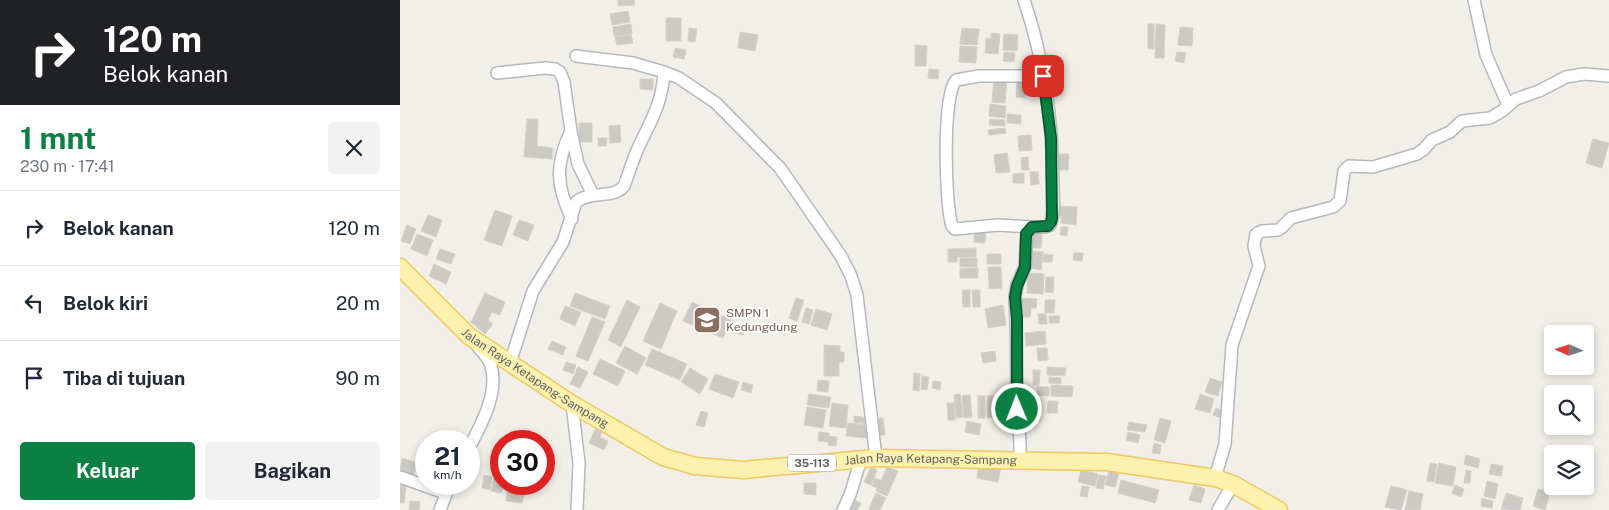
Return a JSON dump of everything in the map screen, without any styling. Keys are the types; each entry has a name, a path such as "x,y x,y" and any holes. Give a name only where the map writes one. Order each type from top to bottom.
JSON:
{"main road":[{"name":"Jalan Raya Ketapang-Sampang","path":"400,267 469,336 572,404 663,457 695,466 743,470 869,459 1107,462 1215,478 1233,484 1279,510"}],"street":[{"path":"1024,0 1043,76 1051,138 1051,222 1048,226 998,225 955,229 952,226 946,171 948,106 952,87 956,80 979,76 1043,76"},
{"path":"1474,0 1486,55 1508,105"},
{"path":"576,56 632,63 664,72 679,78 716,103 780,168 841,256 851,276 857,295 869,459 843,510"},
{"path":"497,73 545,68 558,70 564,82 578,164 593,195"},
{"path":"510,363 533,291 556,255 572,219 576,202 593,195 615,193 624,186 639,147 659,105 663,91 664,72"},
{"path":"1215,478 1225,444 1232,345 1259,266 1254,246 1256,234 1262,231 1281,228 1291,218 1333,207 1340,201 1344,171 1349,166 1373,167 1417,154 1432,140 1450,132 1462,121 1490,118 1516,99 1539,91 1566,77 1584,74 1609,76"},
{"path":"571,131 560,159 559,178 562,197 572,219"},
{"path":"1020,460 1021,438 1016,389 1017,319 1015,297 1017,286 1025,267 1026,234 1032,227"},
{"path":"469,336 487,356 492,368 492,398 477,430"},
{"path":"572,404 579,463 576,510"},
{"path":"400,477 415,481"},
{"path":"1218,510 1233,484"},
{"path":"440,510 445,495"}],"building":[{"path":"618,0 634,0 635,5 618,6"},
{"path":"628,11 630,22 612,25 610,14"},
{"path":"666,18 681,18 681,41 666,41"},
{"path":"631,24 632,34 614,36 613,27"},
{"path":"1148,24 1154,24 1154,49 1148,49"},
{"path":"1156,24 1165,25 1164,58 1155,58"},
{"path":"1180,27 1193,28 1192,46 1178,45"},
{"path":"689,28 697,29 695,42 688,41"},
{"path":"962,28 979,29 977,45 960,44"},
{"path":"740,32 758,35 755,51 738,48"},
{"path":"991,33 1000,34 998,54 985,53 986,38 991,39"},
{"path":"631,34 633,43 617,45 615,37"},
{"path":"1004,34 1018,35 1017,51 1003,50"},
{"path":"915,45 927,46 926,66 915,66"},
{"path":"960,46 977,47 976,63 959,62"},
{"path":"675,48 686,50 684,59 673,57"},
{"path":"1004,52 1015,53 1014,62 1003,61"},
{"path":"1177,52 1186,53 1184,63 1175,61"},
{"path":"929,69 939,70 938,79 928,78"},
{"path":"994,78 1007,79 1005,103 992,102"},
{"path":"640,79 653,79 653,90 640,89"},
{"path":"1017,82 1027,83 1025,98 1016,97"},
{"path":"990,104 1006,106 1005,118 989,116"},
{"path":"1007,114 1021,115 1021,124 1007,123"},
{"path":"527,119 538,119 537,146 553,148 552,159 524,157"},
{"path":"990,119 1005,120 1005,126 989,125"},
{"path":"579,123 592,123 592,142 579,142"},
{"path":"620,125 621,142 610,143 609,126"},
{"path":"1005,128 1006,133 989,135 988,130"},
{"path":"1031,135 1032,150 1019,151 1018,136"},
{"path":"598,138 607,138 606,146 598,146"},
{"path":"1593,139 1609,143 1602,168 1586,163"},
{"path":"1007,153 1010,172 996,173 994,155"},
{"path":"1060,154 1069,154 1068,170 1059,170"},
{"path":"1028,157 1029,170 1022,170 1021,158"},
{"path":"1030,172 1038,172 1039,184 1031,185"},
{"path":"1024,173 1024,183 1013,183 1013,174"},
{"path":"1056,206 1077,207 1076,225 1061,223 1061,216 1055,216"},
{"path":"495,210 512,216 502,246 484,240"},
{"path":"428,215 442,220 436,237 421,231"},
{"path":"519,220 534,225 528,241 513,235"},
{"path":"407,225 416,229 410,244 401,241"},
{"path":"975,227 986,228 985,243 974,242"},
{"path":"1061,227 1068,227 1067,236 1060,235"},
{"path":"417,234 433,240 427,256 411,249"},
{"path":"1029,234 1042,235 1041,248 1029,248"},
{"path":"976,248 976,257 957,257 957,262 948,262 948,249"},
{"path":"440,249 455,254 451,264 436,259"},
{"path":"1032,251 1043,252 1041,270 1030,268"},
{"path":"1074,253 1083,253 1082,261 1073,260"},
{"path":"987,254 1001,254 1001,264 987,264"},
{"path":"1044,254 1053,255 1052,262 1043,262"},
{"path":"960,258 977,258 977,267 960,267"},
{"path":"434,264 451,272 446,284 429,276"},
{"path":"988,267 1001,267 1002,288 989,289"},
{"path":"978,268 978,278 960,278 960,269"},
{"path":"1028,273 1044,274 1043,294 1027,293"},
{"path":"1046,277 1054,277 1053,293 1045,292"},
{"path":"962,290 970,290 970,307 963,307"},
{"path":"972,290 980,290 980,307 973,307"},
{"path":"485,293 505,302 500,315 492,312 488,320 493,324 485,334 471,322"},
{"path":"575,293 610,306 605,319 570,306"},
{"path":"796,298 804,300 797,321 789,318"},
{"path":"1020,298 1037,299 1036,308 1031,308 1030,317 1018,317"},
{"path":"627,300 640,307 621,347 608,340"},
{"path":"1045,300 1055,300 1054,313 1045,313"},
{"name":"SMPN 1 Kedungdung","path":"692,302 731,320 723,338 683,321"},
{"path":"660,303 677,311 661,349 643,341"},
{"path":"1003,305 1006,325 988,328 985,309"},
{"path":"565,306 581,312 575,326 560,319"},
{"path":"806,308 813,310 809,324 802,322"},
{"path":"816,309 832,314 827,330 811,325"},
{"path":"1038,314 1046,314 1047,324 1039,324"},
{"path":"1049,316 1060,316 1059,323 1049,323"},
{"path":"592,317 605,322 588,361 576,356"},
{"path":"735,325 745,328 743,335 732,332"},
{"path":"1045,331 1046,344 1026,346 1025,333"},
{"path":"552,341 566,347 563,355 548,349"},
{"path":"824,345 840,346 840,352 844,352 844,362 839,362 839,376 824,376"},
{"path":"625,346 646,358 637,374 616,363"},
{"path":"1037,348 1047,348 1048,360 1038,361"},
{"path":"652,349 687,364 680,380 645,365"},
{"path":"995,351 996,361 983,363 981,353"},
{"path":"600,359 625,371 618,386 593,374"},
{"path":"566,362 576,365 573,374 563,370"},
{"path":"578,367 588,372 580,388 570,384"},
{"path":"1047,367 1066,368 1065,376 1047,375"},
{"path":"690,368 708,379 700,394 681,382"},
{"path":"1033,370 1040,370 1039,385 1033,385"},
{"path":"914,373 920,374 919,391 913,390"},
{"path":"715,374 739,382 733,398 709,389"},
{"path":"922,376 929,377 927,390 921,389"},
{"path":"1049,377 1061,378 1061,384 1049,383"},
{"path":"1210,378 1222,382 1218,396 1205,392"},
{"path":"818,380 829,381 828,392 817,391"},
{"path":"933,381 941,382 940,390 932,388"},
{"path":"743,382 753,385 751,393 741,390"},
{"path":"1051,385 1073,386 1072,397 1051,396"},
{"path":"1037,386 1049,387 1049,396 1037,395"},
{"path":"1022,392 1036,393 1036,399 1022,398"},
{"path":"809,394 831,397 829,408 807,405"},
{"path":"960,394 963,417 956,418 954,395"},
{"path":"1200,394 1214,399 1210,413 1195,409"},
{"path":"970,395 972,417 964,418 962,396"},
{"path":"978,396 985,396 985,418 978,418"},
{"path":"987,396 994,396 995,417 987,418"},
{"path":"1048,401 1058,401 1057,413 1047,413"},
{"path":"832,403 848,405 846,428 829,426"},
{"path":"947,403 954,403 955,420 948,420"},
{"path":"1030,403 1030,420 1023,420 1023,404"},
{"path":"1031,403 1040,403 1040,421 1031,421"},
{"path":"807,407 826,410 823,428 804,425"},
{"path":"1216,408 1227,412 1224,419 1213,415"},
{"path":"701,411 708,413 704,427 696,425"},
{"path":"854,416 869,418 868,424 854,422"},
{"path":"883,418 885,435 875,436 873,419"},
{"path":"1160,418 1171,421 1165,443 1154,440"},
{"path":"967,421 981,424 979,435 965,432"},
{"path":"1129,422 1147,425 1145,432 1127,430"},
{"path":"848,423 868,425 866,438 846,436"},
{"path":"595,429 602,431 600,437 608,441 604,450 589,443"},
{"path":"819,432 829,433 828,442 818,441"},
{"path":"1128,432 1140,435 1138,443 1126,440"},
{"path":"829,436 837,437 836,446 828,445"},
{"path":"1154,443 1161,445 1160,454 1152,453"},
{"path":"1466,455 1480,459 1478,468 1464,464"},
{"path":"402,458 415,462 413,476 400,472"},
{"path":"979,463 1001,467 998,482 977,478"},
{"path":"1430,463 1437,464 1434,482 1427,481"},
{"path":"1439,463 1456,467 1453,486 1435,483"},
{"path":"1491,464 1503,466 1501,476 1489,474"},
{"path":"871,467 877,470 871,485 864,482"},
{"path":"887,467 898,471 887,496 876,491 877,488 872,486 875,478 881,481"},
{"path":"1081,470 1098,474 1095,486 1078,482"},
{"path":"1466,470 1471,471 1470,483 1464,483"},
{"path":"1109,471 1119,474 1115,487 1105,485"},
{"path":"484,475 490,476 490,490 482,488"},
{"path":"1099,475 1106,476 1103,489 1096,488"},
{"path":"1121,480 1159,490 1155,503 1118,493"},
{"path":"1487,481 1498,484 1495,499 1484,496"},
{"path":"804,483 816,483 816,495 804,494"},
{"path":"400,485 406,486 404,503 400,503"},
{"path":"1194,485 1205,489 1201,503 1189,500"},
{"path":"1455,485 1464,489 1461,497 1452,493"},
{"path":"1082,486 1089,487 1087,497 1080,496"},
{"path":"1391,486 1407,490 1401,510 1385,507"},
{"path":"1538,489 1544,490 1544,495 1549,495 1545,510 1533,506"},
{"path":"1409,491 1423,494 1420,510 1405,510"},
{"path":"876,493 886,498 880,510 870,510 869,509"},
{"path":"1506,493 1523,498 1520,510 1501,509"},
{"path":"507,495 524,495 522,503 506,501"},
{"path":"1482,498 1493,501 1492,508 1481,506"},
{"path":"854,500 861,503 857,510 849,510"},
{"path":"410,501 420,502 419,510 409,510"}],"place":[{"name":"SMPN 1 Kedungdung","path":"707,320"}],"route":[{"path":"1017,409 1017,319 1015,297 1017,286 1025,267 1026,234 1032,227 1050,225 1052,218 1053,168 1043,76"}]}
